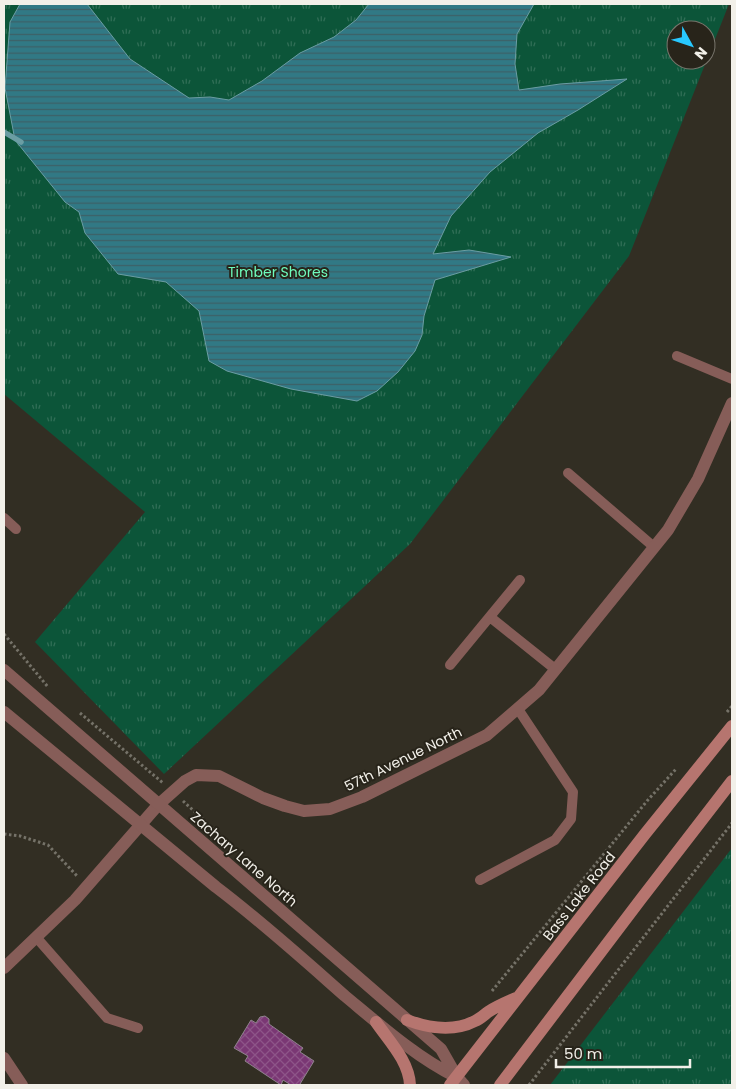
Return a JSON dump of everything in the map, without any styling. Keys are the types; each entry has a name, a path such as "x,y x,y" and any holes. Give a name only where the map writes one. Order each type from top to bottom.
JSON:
{"main road":[{"name":"Bass Lake Road","path":"457,1083 520,995 732,726"},
{"path":"500,1085 640,899 732,781"},
{"path":"407,1020 423,1026 457,1027 475,1021 520,995"},
{"path":"376,1022 402,1060 410,1078 410,1085"}],"street":[{"name":"57th Avenue North","path":"4,968 86,888 158,805 185,781 196,775 219,776 263,798 284,806 304,811 330,809 362,797 487,735 539,690 668,530 698,479 732,403"},
{"name":"Zachary Lane North","path":"4,670 441,1049 457,1083"},
{"path":"4,712 244,908 376,1022 457,1083"},
{"path":"4,1058 22,1085"}],"lane":[{"path":"677,356 732,379"},
{"path":"568,473 654,547"},
{"path":"4,518 16,529"},
{"path":"450,665 520,580"},
{"path":"490,617 555,669"},
{"path":"480,880 555,840 571,819 573,792 518,708"},
{"path":"36,937 107,1018 138,1028"}],"path":[{"path":"726,713 732,706"},
{"path":"487,996 647,801 680,764"},
{"path":"529,1085 732,823"},
{"path":"4,834 20,836 48,845 86,888"}],"green space":[{"name":"Timber Shores","path":"4,4 729,4 716,37 716,20 666,20 666,70 703,70 629,256 410,544 164,774 35,642 145,512 4,394"},
{"path":"732,848 732,1085 550,1085"}],"water":[{"path":"20,4 87,4 130,59 189,98 210,97 229,100 262,81 300,53 334,37 356,20 369,4 534,4 517,34 515,64 519,90 560,84 627,79 538,133 490,172 451,216 433,254 469,250 511,257 435,280 424,316 422,335 415,351 398,372 377,391 357,401 291,389 227,371 209,361 199,311 166,282 118,274 85,233 79,212 65,202 15,140 5,88 10,22"}],"building":[{"path":"265,1016 269,1019 269,1024 303,1048 300,1052 314,1061 300,1084 302,1085 291,1085 283,1080 281,1085 245,1061 248,1056 234,1048 251,1020 256,1023 260,1017"}],"waterway":[{"path":"4,132 21,142"}]}
